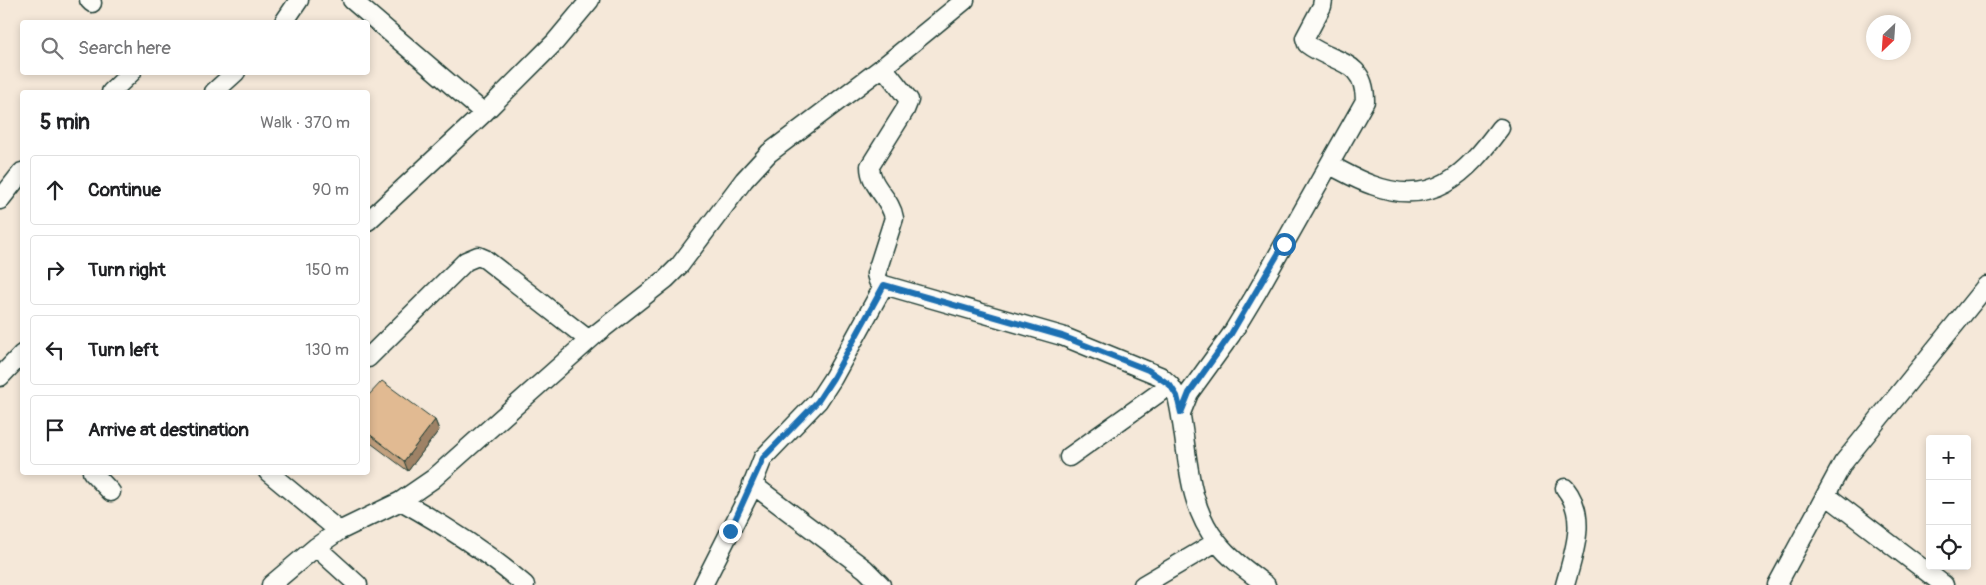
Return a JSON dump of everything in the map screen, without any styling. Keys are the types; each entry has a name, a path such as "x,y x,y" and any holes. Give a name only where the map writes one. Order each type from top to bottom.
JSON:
{"street":[{"path":"285,20 299,0"},
{"path":"352,0 484,113"},
{"path":"370,218 484,113 555,42 590,0"},
{"path":"271,585 316,547 339,531 401,501 432,479 589,340 666,279 680,265 744,180 764,158 883,67 965,0"},
{"path":"1181,413 1189,393 1231,334 1330,165 1365,101 1365,86 1358,73 1346,62 1307,44 1306,38 1322,6 1323,0"},
{"path":"883,67 909,100 905,110 870,166 870,174 893,208 894,218 876,274 878,281 884,285 1062,336 1148,370 1170,385 1177,396 1181,413 1190,478 1196,500 1216,542 1230,557 1266,585"},
{"path":"113,90 129,75"},
{"path":"216,90 233,75"},
{"path":"1330,165 1371,185 1392,191 1413,192 1434,188 1455,178 1468,168 1500,128"},
{"path":"0,200 20,175"},
{"path":"370,356 466,261 478,256 485,259 589,340"},
{"path":"703,585 763,458 818,401 833,378 884,285"},
{"path":"1778,585 1843,463 1986,286"},
{"path":"0,377 20,356"},
{"path":"1069,457 1170,385"},
{"path":"95,475 111,492"},
{"path":"272,475 339,531"},
{"path":"752,484 865,569 881,585"},
{"path":"1565,488 1573,499 1578,531 1565,585"},
{"path":"1826,495 1944,585"},
{"path":"401,501 444,525 485,552 525,585"},
{"path":"1143,585 1216,542"},
{"path":"316,547 358,585"}],"building":[{"path":"382,381 435,420 404,461 370,435 370,394"}],"route":[{"path":"730,531 748,496 758,466 763,458 818,401 833,378 884,285 1062,336 1148,370 1160,376 1170,385 1177,396 1181,413 1189,393 1231,334 1284,244"}]}
